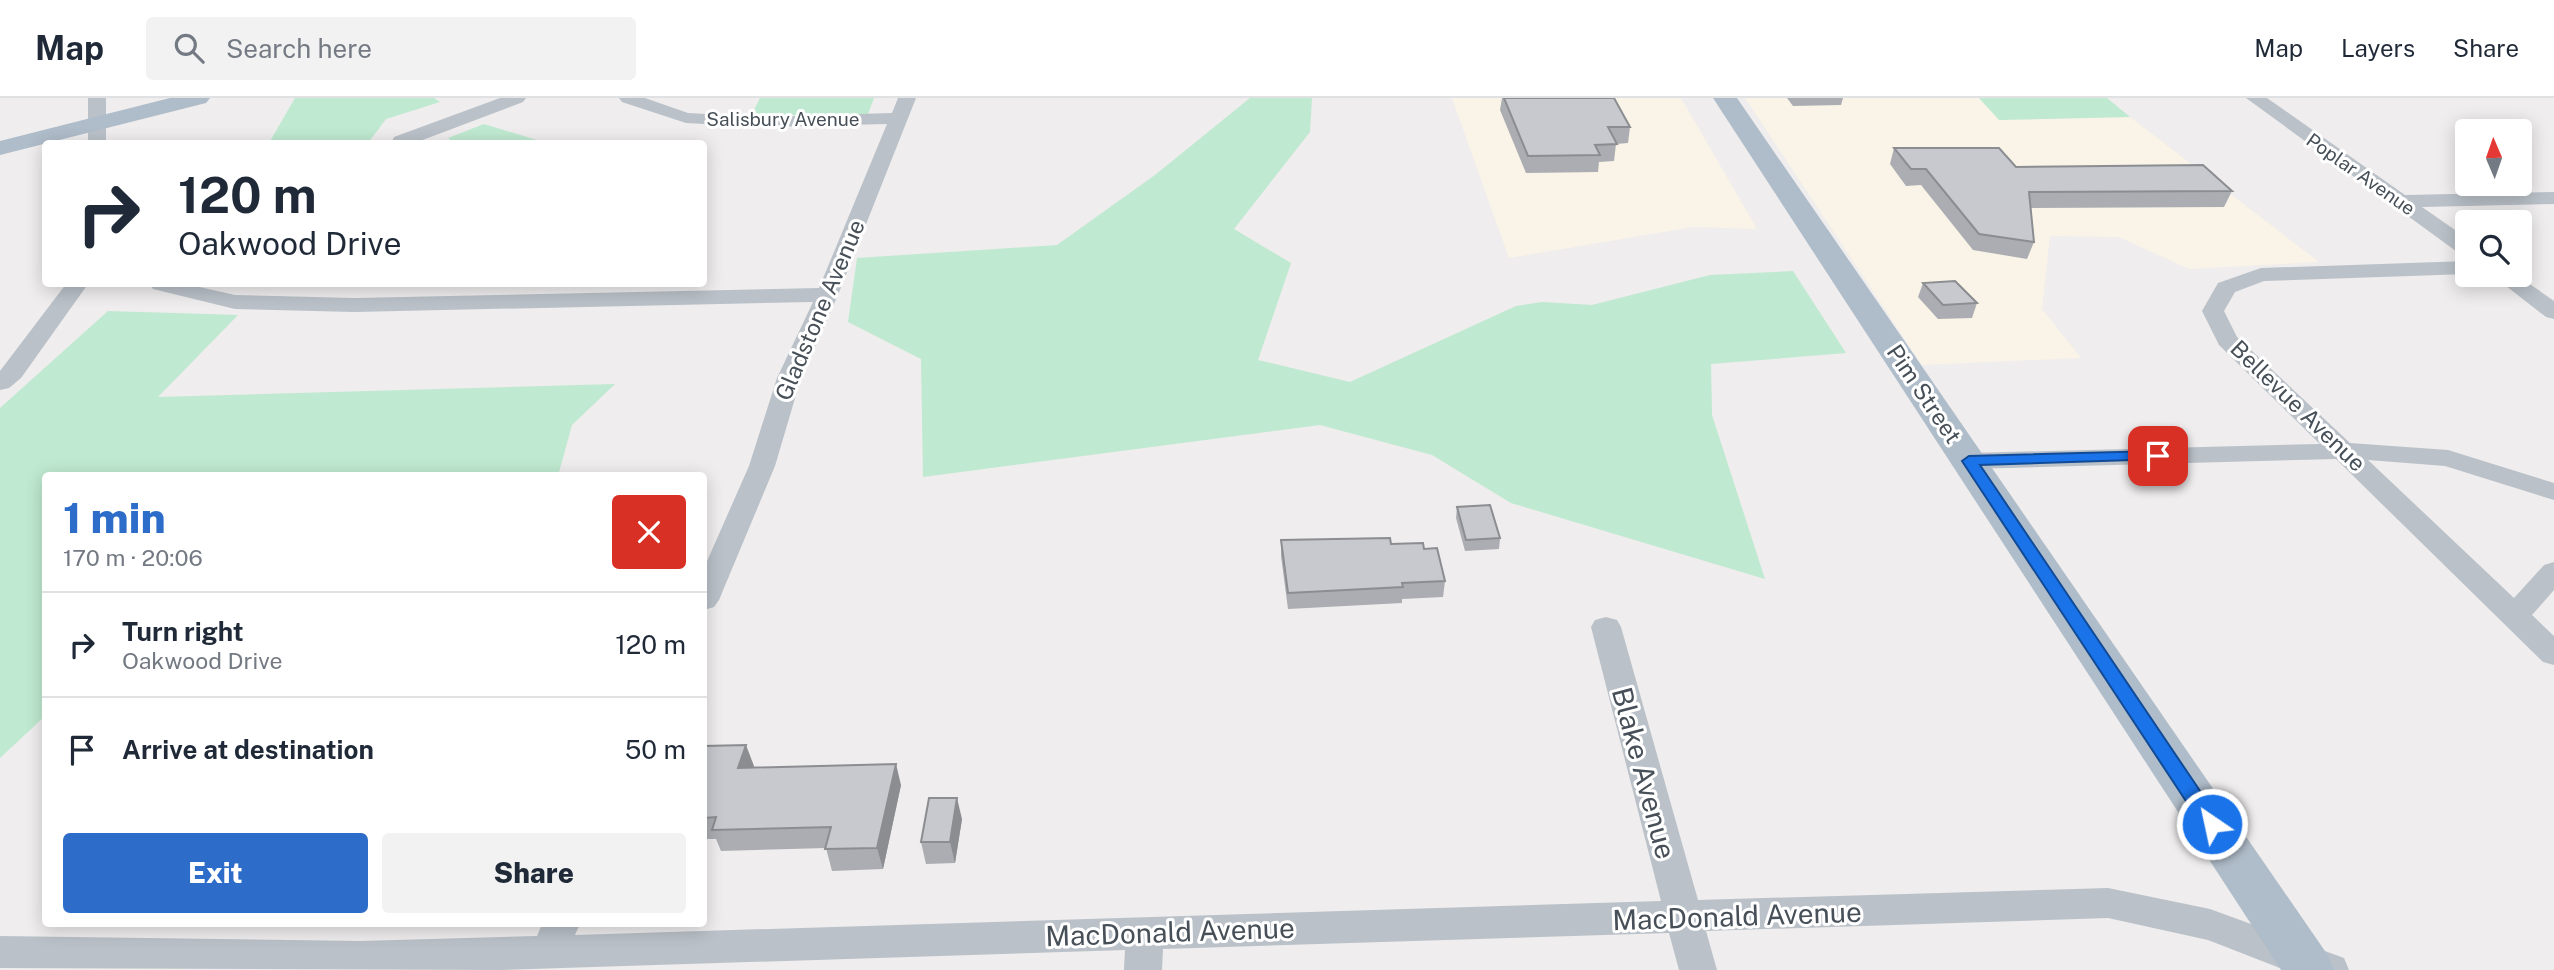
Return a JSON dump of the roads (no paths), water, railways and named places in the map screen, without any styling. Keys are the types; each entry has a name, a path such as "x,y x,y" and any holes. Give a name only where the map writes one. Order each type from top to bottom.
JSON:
{"main road":[{"path":"55,140 97,134 198,98"},
{"name":"Pim Street","path":"1725,98 2314,967"},
{"path":"0,148 42,142"}],"street":[{"path":"97,98 97,134"},
{"path":"404,140 517,98"},
{"name":"Gladstone Avenue","path":"707,593 762,466 789,377 827,295 907,98"},
{"name":"Poplar Avenue","path":"2255,98 2455,240"},
{"name":"Salisbury Avenue","path":"637,100 686,118 699,119 763,122 900,118"},
{"path":"2400,201 2554,198"},
{"name":"Bellevue Avenue","path":"2455,268 2261,275 2226,288 2213,311 2227,340 2346,451 2554,654"},
{"path":"0,383 12,373 75,287"},
{"path":"173,287 235,302 354,305 827,295"},
{"path":"2520,287 2554,312"},
{"path":"1969,461 2346,451 2448,458 2554,492"},
{"path":"2514,616 2554,572"},
{"name":"Blake Avenue","path":"1606,627 1698,970"},
{"name":"MacDonald Avenue","path":"0,952 357,964 555,938 616,959 1145,932 1682,918 2108,903 2210,925 2314,967"},
{"path":"1143,970 1145,932"}]}
